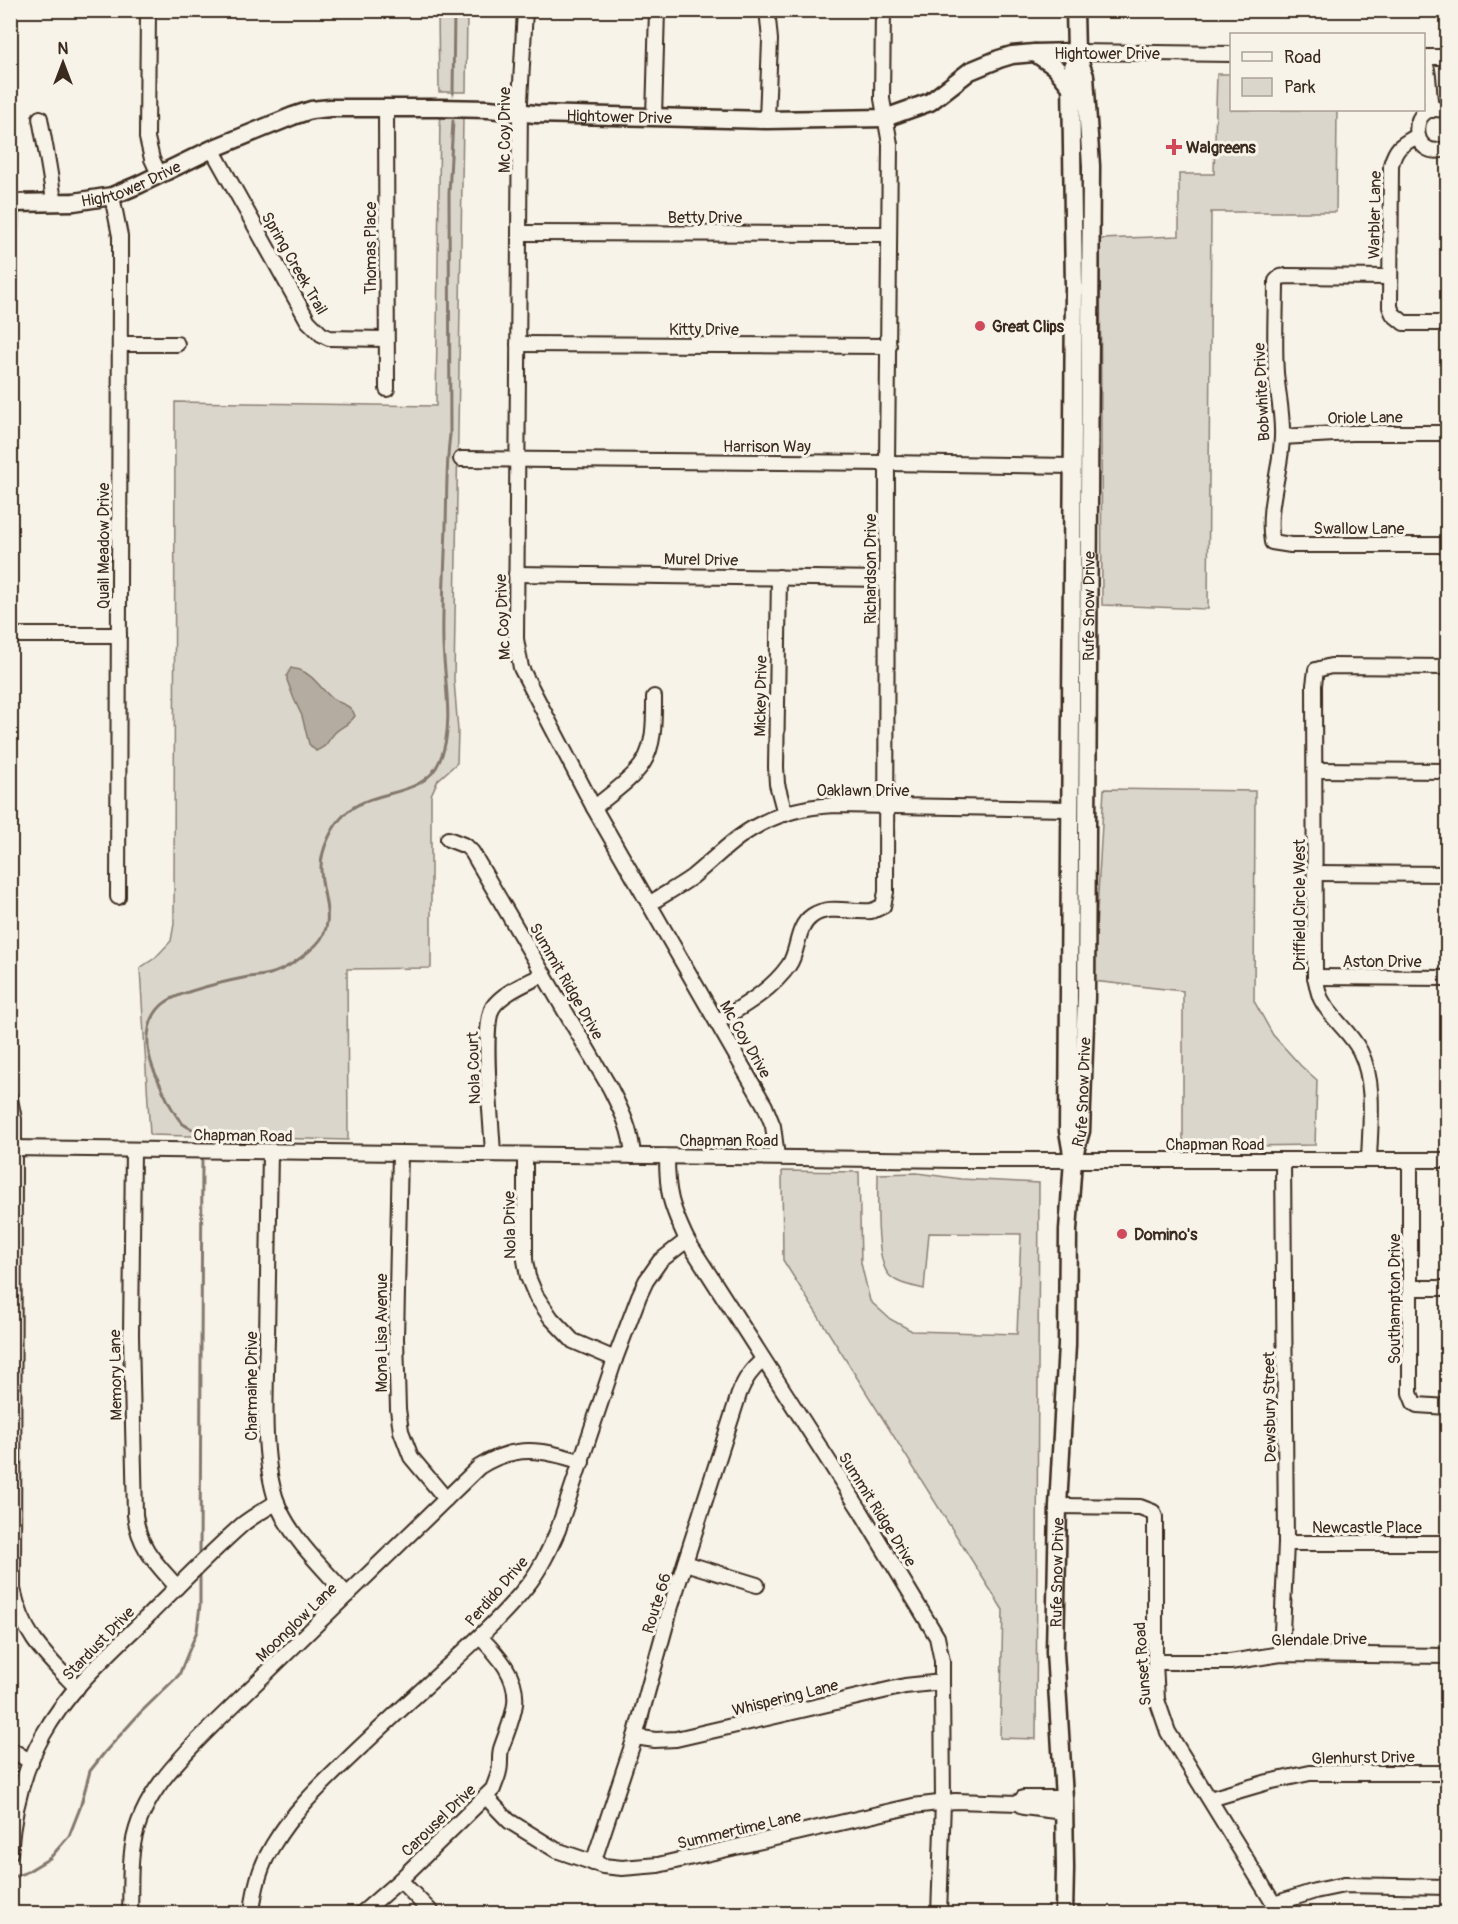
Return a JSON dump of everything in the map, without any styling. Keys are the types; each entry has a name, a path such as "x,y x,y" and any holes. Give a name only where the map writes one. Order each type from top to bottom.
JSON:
{"main road":[{"name":"Rufe Snow Drive","path":"1073,1160 1068,1131 1074,288 1071,87 1072,67 1076,52 1075,10"},
{"name":"Hightower Drive","path":"11,203 74,202 112,195 212,149 311,110 386,107 464,108 520,113 767,120 885,118 930,102 970,71 1012,55 1076,52"},
{"name":"Rufe Snow Drive","path":"1064,1914 1064,1805 1055,1652 1058,1506 1067,1344 1068,1230 1073,1160 1081,1131 1086,997 1091,166 1085,76 1076,52"},
{"path":"1034,53 1055,67 1071,87"}],"street":[{"path":"148,10 147,138 152,159 159,174"},
{"name":"Mc Coy Drive","path":"525,10 520,113 516,460 516,639 521,668 594,808 765,1106 773,1126 777,1157"},
{"path":"654,117 657,10"},
{"name":"Richardson Drive","path":"717,1022 777,981 794,956 806,921 814,914 826,910 872,911 883,906 886,892 890,144 882,99 883,10"},
{"path":"767,120 770,40 768,19"},
{"name":"Hightower Drive","path":"1076,52 1230,54"},
{"path":"1425,58 1448,57"},
{"path":"1425,60 1428,68 1429,95 1425,111 1418,121 1417,136 1427,148 1434,150 1448,148"},
{"name":"Thomas Place","path":"386,107 387,389"},
{"path":"1425,111 1438,109 1448,112"},
{"path":"40,118 50,164 54,203"},
{"name":"Warbler Lane","path":"1417,136 1402,144 1395,151 1391,165 1390,307 1393,314 1404,322 1448,323"},
{"name":"Spring Creek Trail","path":"212,149 315,330 330,338 386,339"},
{"name":"Quail Meadow Drive","path":"112,195 120,236 118,897"},
{"path":"10,232 11,203"},
{"name":"Betty Drive","path":"520,233 890,234"},
{"name":"Bobwhite Drive","path":"1272,542 1269,527 1282,437 1276,373 1276,281 1280,277 1390,277"},
{"path":"120,344 177,344"},
{"name":"Kitty Drive","path":"518,344 889,346"},
{"name":"Oriole Lane","path":"1282,437 1352,433 1448,433"},
{"name":"Harrison Way","path":"461,459 1072,466"},
{"name":"Swallow Lane","path":"1272,542 1448,544"},
{"name":"Murel Drive","path":"516,574 887,579"},
{"name":"Mickey Drive","path":"779,576 776,767 777,784 785,814"},
{"path":"10,635 119,635"},
{"name":"Driffield Circle West","path":"1369,1160 1370,1085 1366,1067 1360,1051 1330,1014 1320,997 1316,977 1314,685 1316,670 1331,666 1448,667"},
{"path":"594,808 639,769 644,761 651,743 654,724 654,697"},
{"path":"1315,770 1448,771"},
{"name":"Oaklawn Drive","path":"649,904 694,875 751,829 785,814 817,806 1071,809"},
{"name":"Summit Ridge Drive","path":"448,839 466,846 472,852 544,974 629,1125 633,1156"},
{"path":"1315,873 1448,874"},
{"name":"Nola Court","path":"493,1154 487,1048 490,1013 494,1005 507,994 544,974"},
{"name":"Aston Drive","path":"1316,977 1448,978"},
{"path":"10,1099 14,1119 12,1148 13,1589 22,1620 30,1635 39,1649 76,1688"},
{"name":"Chapman Road","path":"12,1148 667,1157 1448,1160"},
{"name":"Memory Lane","path":"133,1149 131,1335 135,1515 137,1532 142,1543 182,1582"},
{"name":"Charmaine Drive","path":"270,1152 266,1431 271,1478 277,1502 294,1534 347,1595"},
{"name":"Mona Lisa Avenue","path":"400,1153 396,1338 398,1409 401,1431 411,1457 446,1498"},
{"name":"Nola Drive","path":"525,1155 525,1260 528,1277 536,1296 551,1318 573,1341 615,1359"},
{"name":"Summit Ridge Drive","path":"667,1157 667,1183 671,1207 687,1240 862,1513 937,1637 941,1655 942,1682 943,1802 939,1914"},
{"name":"Dewsbury Street","path":"1281,1654 1286,1543 1283,1160"},
{"name":"Southampton Drive","path":"1410,1160 1410,1393 1417,1405 1448,1407"},
{"name":"Perdido Drive","path":"252,1914 256,1882 262,1866 273,1845 292,1818 360,1748 480,1637 530,1581 547,1555 582,1462 615,1359 646,1281 660,1261 687,1240"},
{"path":"1411,1288 1448,1288"},
{"name":"Route 66","path":"593,1863 635,1737 671,1606 742,1386 753,1368 763,1359"},
{"name":"Moonglow Lane","path":"130,1914 132,1845 144,1810 182,1756 220,1718 479,1467 495,1457 519,1451 551,1452 582,1462"},
{"name":"Stardust Drive","path":"10,1853 15,1811 31,1762 43,1735 76,1688 216,1549 245,1523 277,1502"},
{"name":"Sunset Road","path":"1058,1506 1140,1507 1153,1512 1155,1517 1157,1700 1168,1732 1277,1909"},
{"name":"Newcastle Place","path":"1286,1543 1448,1543"},
{"path":"686,1563 757,1586"},
{"name":"Carousel Drive","path":"361,1914 400,1880 493,1789 499,1772 499,1757 515,1704 514,1692 507,1668 480,1637"},
{"name":"Glendale Drive","path":"1155,1662 1230,1662 1281,1654 1448,1656"},
{"name":"Whispering Lane","path":"635,1737 655,1740 676,1739 905,1686 942,1682"},
{"path":"10,1749 31,1762"},
{"name":"Glenhurst Drive","path":"1210,1799 1268,1782 1310,1773 1448,1773"},
{"name":"Summertime Lane","path":"486,1797 509,1821 556,1850 593,1863 621,1868 658,1865 901,1808 943,1802 1018,1803 1024,1808 1064,1805"},
{"path":"400,1880 433,1914"},
{"path":"1277,1909 1315,1891 1344,1885 1448,1887"}],"green space":[{"path":"438,11 467,11 466,92 439,92"},
{"path":"1217,74 1230,74 1230,111 1337,111 1336,212 1211,212 1208,609 1102,605 1100,239 1179,236 1179,174 1214,174"},
{"path":"440,118 463,118 454,680 458,731 457,763 438,780 431,795 431,968 347,969 348,1140 150,1135 140,968 155,958 171,941 174,924 175,402 436,406"},
{"path":"1104,789 1255,791 1254,1001 1273,1035 1317,1080 1315,1145 1183,1147 1183,991 1093,981"},
{"path":"782,1171 859,1172 861,1263 870,1301 890,1319 912,1331 1017,1334 1021,1234 929,1233 924,1289 901,1283 889,1275 881,1256 878,1228 878,1174 917,1173 961,1179 1039,1183 1036,1739 1000,1738 1003,1610 783,1260"}],"shaded area":[{"path":"291,668 305,672 329,696 351,709 355,716 335,732 325,746 316,751 309,744 302,716 287,680"}],"waterway":[{"path":"453,94 454,10"},
{"path":"202,1146 203,1135 183,1124 179,1119 166,1098 150,1060 148,1035 156,1011 169,1000 190,991 276,972 306,954 316,945 323,936 327,917 321,860 325,846 336,825 356,806 422,782 432,773 440,760 444,747 448,718 443,614 450,435 449,194 453,121"},
{"path":"200,1557 202,1156"},
{"path":"10,1878 25,1873 50,1858 69,1836 80,1808 90,1771 140,1713 179,1675 197,1631 200,1570"}],"place":[{"name":"Walgreens","path":"1174,147"},
{"name":"Great Clips","path":"980,326"},
{"name":"Domino's","path":"1122,1234"}]}
